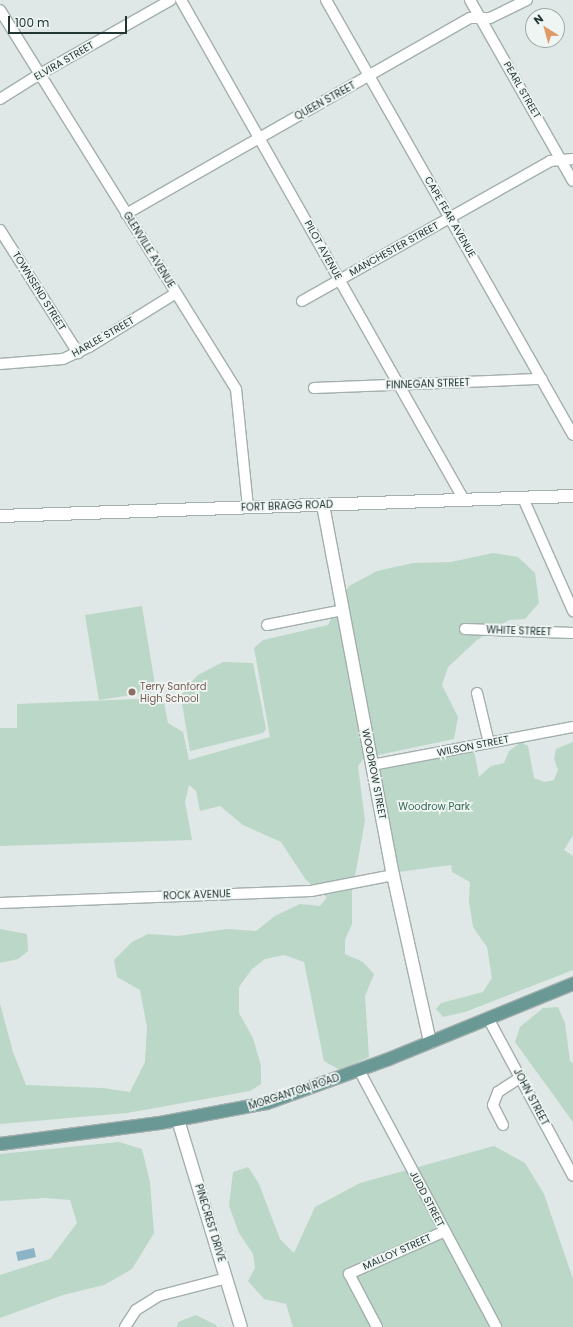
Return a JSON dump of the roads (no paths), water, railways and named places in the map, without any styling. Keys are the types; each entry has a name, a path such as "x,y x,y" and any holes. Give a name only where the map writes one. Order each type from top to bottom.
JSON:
{"main road":[{"name":"MORGANTON ROAD","path":"0,1144 178,1120 267,1103 359,1070 573,984"}],"street":[{"name":"ELVIRA STREET","path":"0,100 40,74 171,0"},
{"name":"PILOT AVENUE","path":"181,0 464,500"},
{"name":"CAPE FEAR AVENUE","path":"326,0 573,435"},
{"name":"PEARL STREET","path":"470,0 573,181"},
{"name":"QUEEN STREET","path":"126,214 470,18 490,18 527,0"},
{"name":"GLENVILLE AVENUE","path":"0,10 236,389 248,508"},
{"name":"MANCHESTER STREET","path":"302,301 550,161 573,159"},
{"name":"TOWNSEND STREET","path":"0,230 78,353"},
{"name":"HARLEE STREET","path":"0,364 53,362 78,353 176,292"},
{"name":"FINNEGAN STREET","path":"314,388 542,380"},
{"name":"FORT BRAGG ROAD","path":"0,516 573,496"},
{"path":"523,498 573,611"},
{"name":"WOODROW STREET","path":"323,505 393,875 430,1042"},
{"path":"267,625 343,610"},
{"name":"WHITE STREET","path":"465,629 573,633"},
{"path":"477,693 489,743"},
{"name":"WILSON STREET","path":"372,765 573,727"},
{"name":"ROCK AVENUE","path":"0,903 311,891 393,875"},
{"name":"JOHN STREET","path":"488,1018 573,1176"},
{"name":"JUDD STREET","path":"359,1070 496,1327"},
{"path":"503,1125 493,1105 498,1092 521,1077"},
{"name":"PINECREST DRIVE","path":"178,1120 241,1327"},
{"name":"MALLOY STREET","path":"377,1327 349,1274 445,1231"},
{"path":"125,1327 136,1310 158,1296 227,1278"}],"water":[{"path":"34,1248 36,1257 18,1261 16,1252"}],"place":[{"name":"Terry Sanford High School","path":"132,692"}],"park label":[{"name":"Woodrow Park","path":"434,807"}]}
